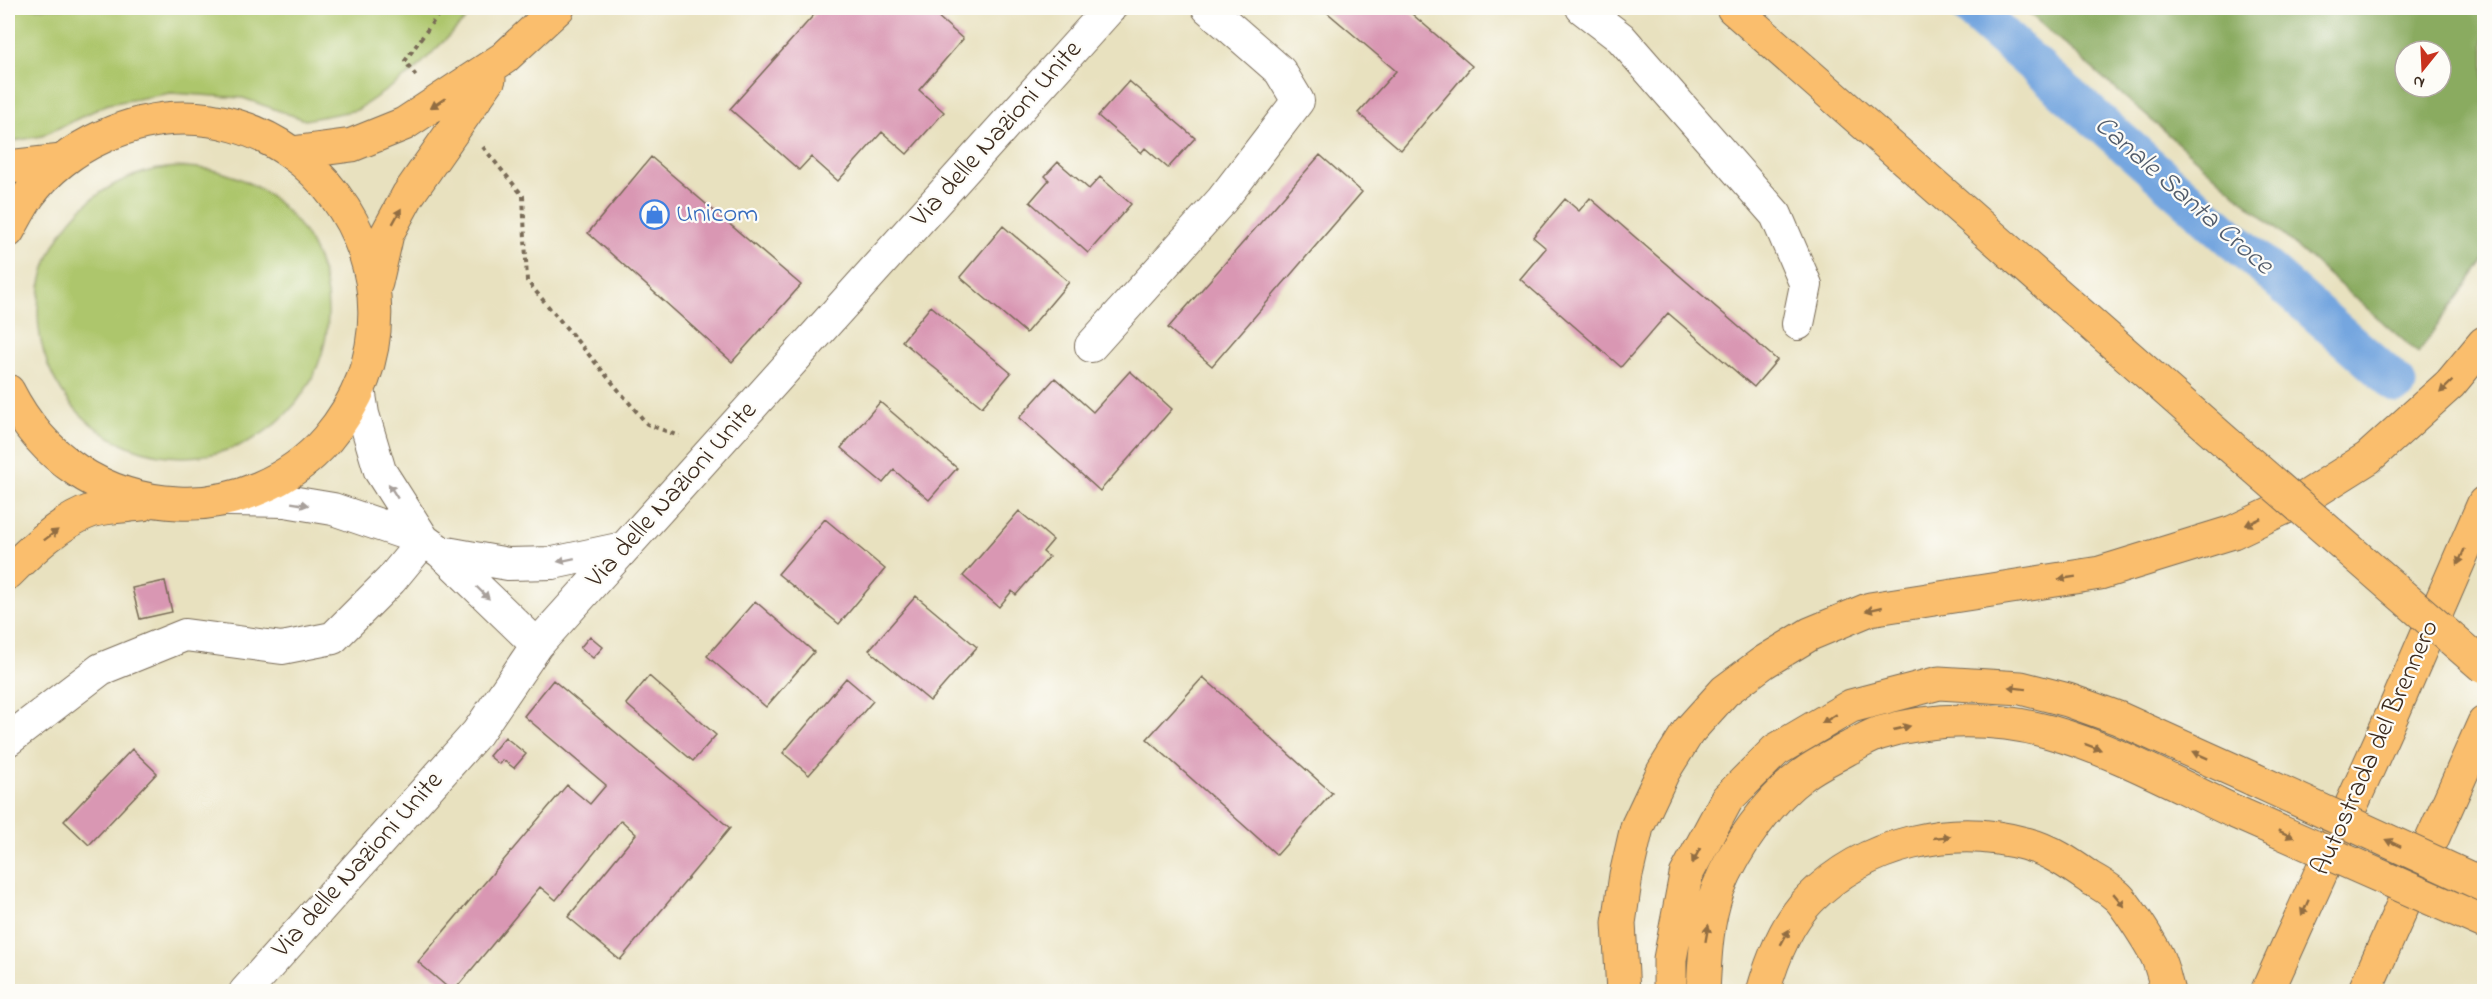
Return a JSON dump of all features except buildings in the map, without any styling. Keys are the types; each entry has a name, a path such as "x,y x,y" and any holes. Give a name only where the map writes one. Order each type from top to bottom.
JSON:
{"main road":[{"path":"292,153 352,144 404,124 504,58 558,8"},
{"path":"1733,8 2484,667"},
{"path":"8,391 19,413 39,440 64,463 92,482 123,495 156,502 188,504 221,500 256,490 296,467 318,449 342,421 359,389 370,357 375,324 375,292 387,234 408,195 458,120 504,58"},
{"path":"8,231 30,194 62,161 88,143 146,122 176,119 207,120 237,127 266,138 292,153 324,180 349,213 366,251 375,292"},
{"path":"8,167 62,161"},
{"path":"1623,992 1619,922 1637,826 1662,772 1688,732 1725,691 1810,634 1870,609 2100,573 2233,532 2303,499 2368,458 2450,384 2484,344"},
{"path":"8,573 29,551 59,529 91,511 156,502"},
{"name":"Autostrada del Brennero","path":"2267,992 2393,713 2484,503"},
{"path":"1670,992 1670,959 1686,874 1727,799 1776,750 1851,706 1940,683 2020,688 2068,700 2118,718 2484,885"},
{"path":"1703,992 1706,934 1719,889 1739,847 1768,808 1803,774 1878,734 1916,725 1957,720 1995,723 2049,732 2100,749 2233,811 2484,922"},
{"path":"2364,992 2484,723"},
{"path":"2387,992 2470,755"},
{"path":"1763,992 1769,970 1784,936 1809,900 1837,876 1880,852 1922,838 1954,835 1987,837 2026,844 2062,858 2118,896 2158,958 2168,992"}],"street":[{"name":"Via delle Nazioni Unite","path":"245,992 477,732 537,645 1110,8"},
{"path":"1091,346 1222,201 1298,101 1280,71 1208,8"},
{"path":"1582,8 1621,38 1776,215 1806,285 1798,324"},
{"path":"359,389 363,414 380,471 433,546 537,645"},
{"path":"221,500 285,501 333,509 433,546 508,564 552,562 623,548"},
{"path":"8,740 101,669 185,635 282,648 333,638 391,580 433,546"}],"path":[{"path":"413,72 405,61 443,8"},
{"path":"458,120 523,196 527,281 647,424 714,449"}],"green space":[{"path":"8,8 477,8 413,72 357,110 305,120 243,98 171,93 108,104 42,136 8,142"},
{"path":"2023,8 2484,8 2484,260 2418,353"},
{"path":"197,167 225,173 252,184 286,209 304,231 317,256 326,284 328,312 326,340 317,368 304,393 286,415 264,433 239,446 211,455 169,457 141,451 114,440 80,415 62,393 49,368 40,340 38,298 44,270 55,243 80,209 102,191 127,178 155,169"}],"waterway":[{"name":"Canale Santa Croce","path":"1970,8 2397,384"}],"place":[{"name":"Unicom","path":"655,214"}]}
